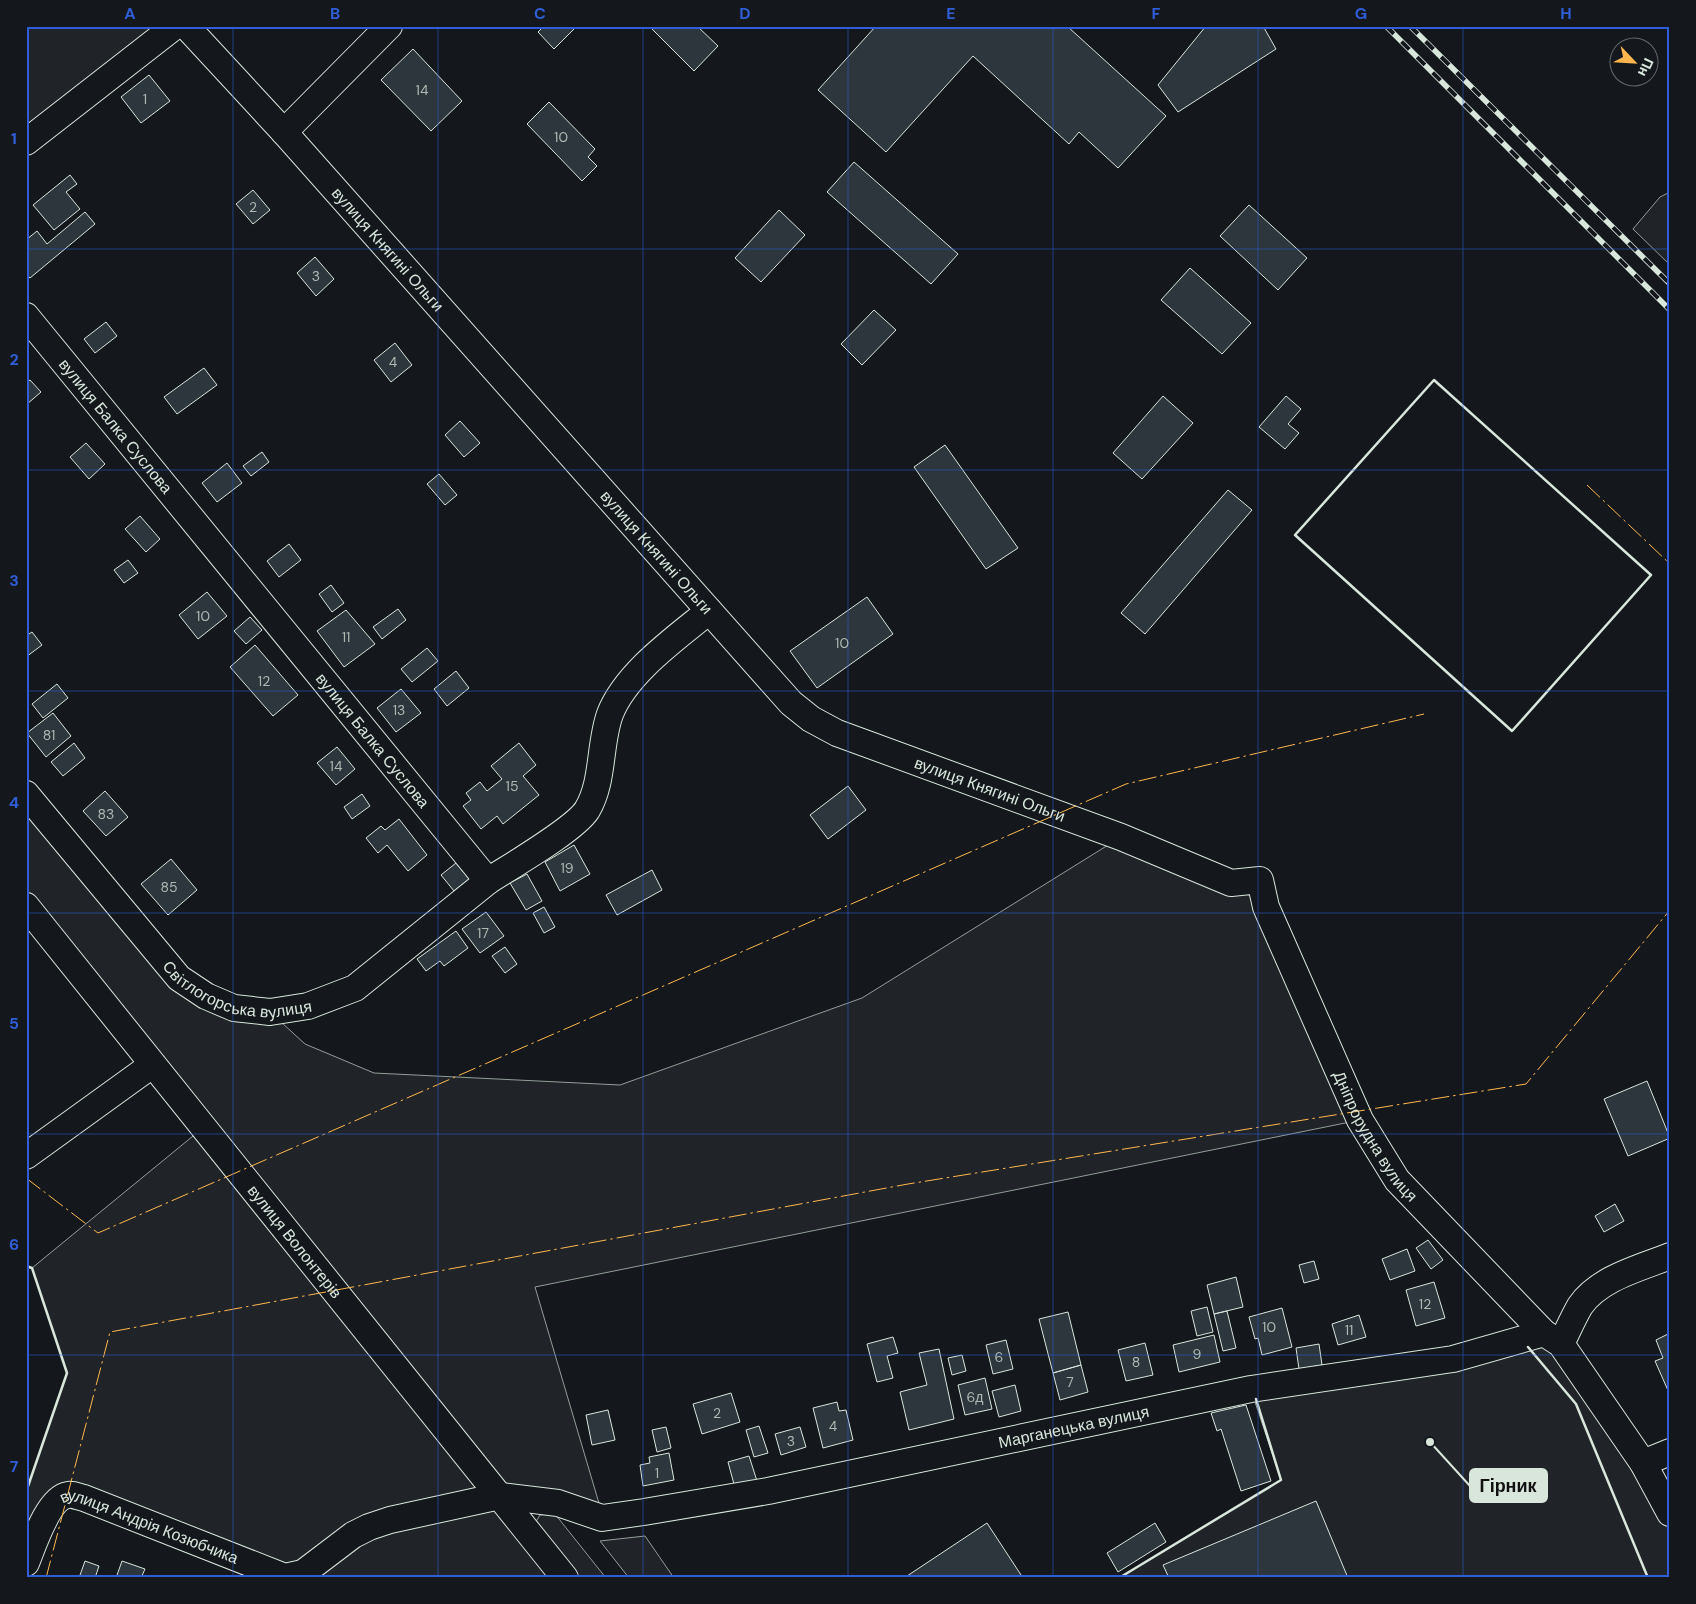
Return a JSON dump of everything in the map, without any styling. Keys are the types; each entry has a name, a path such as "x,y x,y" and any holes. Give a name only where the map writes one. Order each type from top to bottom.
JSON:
{"street":[{"path":"26,142 175,26"},
{"name":"вулиця Княгині Ольги","path":"186,26 284,132 791,703 811,719 837,733 1121,837 1231,883 1260,880"},
{"path":"284,132 389,26"},
{"name":"вулиця Балка Суслова","path":"26,316 488,881"},
{"path":"488,881 572,825 586,810 596,788 601,750 610,713 628,685 658,653 709,611"},
{"name":"Світлогорська вулиця","path":"26,794 179,978 206,996 234,1008 270,1012 308,1006 355,988 488,881"},
{"name":"Дніпрорудна вулиця","path":"1260,880 1266,907 1360,1120 1397,1180 1553,1338 1643,1463 1670,1513"},
{"name":"вулиця Волонтерів","path":"26,906 565,1578"},
{"path":"26,1156 152,1065"},
{"path":"1553,1338 1596,1289 1609,1281 1670,1256"},
{"name":"Марганецька вулиця","path":"500,1496 558,1503 602,1518 768,1491 1251,1389 1453,1359 1553,1338"},
{"path":"1643,1463 1670,1452"},
{"name":"вулиця Андрія Козюбчика","path":"26,1563 42,1525 51,1510 58,1500 69,1494 84,1498 285,1577 302,1573 353,1536 369,1527 390,1520 500,1496"}],"shaded area":[{"path":"26,26 175,26 26,142"},
{"path":"1670,192 1670,265 1633,229 1660,197"},
{"path":"26,794 179,978 270,1012 305,1044 374,1073 620,1085 862,998 1121,837 1260,880 1360,1120 535,1287 601,1510 501,1496 565,1578 286,1578 69,1494 26,1563 26,1492 67,1373 32,1268 204,1127 26,906"},
{"path":"1542,1343 1563,1357 1637,1465 1670,1528 1670,1578 1119,1578 1281,1480 1254,1399"},
{"path":"555,1514 606,1578 572,1578 535,1523 540,1515"},
{"path":"645,1536 674,1578 629,1578 600,1541"}],"building":[{"path":"544,26 577,26 554,49 538,32"},
{"path":"649,26 697,26 718,46 694,71"},
{"path":"876,26 1067,26 1166,116 1118,168 1079,132 1069,144 973,56 886,152 818,90"},
{"path":"1206,26 1263,26 1276,49 1178,112 1158,85"},
{"path":"413,49 462,101 431,131 381,80"},
{"path":"149,75 170,101 141,123 121,97"},
{"path":"549,102 595,149 588,157 597,166 582,181 527,124"},
{"path":"854,162 958,254 931,284 827,192"},
{"path":"70,175 77,184 66,192 80,209 54,230 33,205"},
{"path":"253,190 270,210 253,224 236,204"},
{"path":"1249,205 1307,258 1278,290 1220,236"},
{"path":"779,210 805,235 761,282 735,258"},
{"path":"85,212 95,224 30,278 26,274 26,240 37,231 47,244"},
{"path":"315,257 334,279 316,296 297,273"},
{"path":"1190,268 1251,323 1222,354 1161,300"},
{"path":"874,310 896,330 862,365 841,344"},
{"path":"106,322 117,336 95,353 84,339"},
{"path":"395,343 412,365 391,382 374,360"},
{"path":"204,368 217,385 177,414 164,397"},
{"path":"30,380 41,392 26,405 26,383"},
{"path":"1163,396 1193,423 1142,479 1113,453"},
{"path":"1286,396 1301,409 1288,424 1299,433 1285,449 1259,427"},
{"path":"460,421 480,443 464,457 445,435"},
{"path":"86,443 105,464 89,479 70,457"},
{"path":"945,445 1018,548 986,569 914,467"},
{"path":"262,452 269,462 251,476 243,466"},
{"path":"227,463 242,483 217,502 202,483"},
{"path":"439,474 457,495 445,505 427,484"},
{"path":"1228,490 1252,510 1145,634 1121,613"},
{"path":"140,516 160,539 146,552 125,529"},
{"path":"289,544 301,560 279,577 267,561"},
{"path":"128,560 138,573 124,583 114,570"},
{"path":"331,585 344,603 332,612 319,594"},
{"path":"207,592 227,616 198,639 179,615"},
{"path":"867,597 893,634 817,688 790,651"},
{"path":"398,609 406,620 382,639 373,627"},
{"path":"346,610 375,644 344,667 317,631"},
{"path":"250,617 262,630 246,644 234,631"},
{"path":"32,632 42,645 26,657 26,636"},
{"path":"255,645 298,695 273,716 230,667"},
{"path":"427,648 438,661 412,682 401,669"},
{"path":"456,671 469,688 447,706 434,689"},
{"path":"57,684 68,698 43,718 32,704"},
{"path":"401,689 421,713 396,732 377,708"},
{"path":"53,713 71,736 46,757 27,733"},
{"path":"74,743 85,758 63,776 51,762"},
{"path":"519,743 536,765 523,776 539,795 503,824 497,816 481,829 463,806 471,800 466,793 480,782 487,791 502,779 491,766"},
{"path":"337,747 355,769 336,785 317,763"},
{"path":"848,786 866,810 828,839 810,815"},
{"path":"105,791 128,817 106,836 83,811"},
{"path":"362,794 370,806 352,819 344,807"},
{"path":"399,819 427,855 408,871 387,845 378,853 366,838 381,826 385,830"},
{"path":"574,845 590,874 560,891 545,862"},
{"path":"171,859 197,890 168,915 141,884"},
{"path":"456,863 469,879 454,891 441,875"},
{"path":"652,870 662,890 617,915 606,895"},
{"path":"527,874 542,901 526,910 510,883"},
{"path":"544,907 555,927 544,933 533,913"},
{"path":"486,912 504,936 480,953 462,929"},
{"path":"456,931 468,948 444,966 440,961 426,971 417,959"},
{"path":"505,947 517,964 505,973 492,956"},
{"path":"1647,1081 1670,1138 1628,1156 1604,1099"},
{"path":"1615,1204 1624,1221 1604,1232 1595,1216"},
{"path":"1428,1240 1443,1260 1431,1269 1416,1248"},
{"path":"1407,1249 1415,1271 1390,1280 1382,1259"},
{"path":"1314,1261 1319,1279 1304,1283 1299,1265"},
{"path":"1236,1277 1243,1307 1214,1314 1207,1285"},
{"path":"1434,1282 1445,1318 1416,1326 1406,1290"},
{"path":"1207,1307 1213,1332 1197,1336 1191,1311"},
{"path":"1282,1308 1292,1347 1262,1355 1258,1338 1255,1339 1249,1317"},
{"path":"1227,1311 1236,1348 1223,1351 1214,1314"},
{"path":"1068,1312 1081,1365 1053,1373 1039,1319"},
{"path":"1359,1315 1366,1337 1338,1345 1332,1324"},
{"path":"1670,1333 1670,1395 1655,1361 1663,1358 1656,1340"},
{"path":"1214,1335 1220,1362 1179,1372 1173,1345"},
{"path":"893,1337 898,1353 887,1356 893,1378 877,1382 867,1344"},
{"path":"1006,1340 1013,1369 993,1374 986,1345"},
{"path":"1145,1343 1153,1375 1126,1381 1118,1350"},
{"path":"1319,1344 1322,1365 1299,1369 1296,1348"},
{"path":"939,1349 954,1419 909,1430 900,1392 927,1385 919,1353"},
{"path":"962,1355 966,1371 952,1375 948,1358"},
{"path":"1081,1365 1088,1392 1060,1400 1053,1373"},
{"path":"985,1378 992,1409 965,1415 958,1385"},
{"path":"1015,1385 1021,1411 999,1417 992,1391"},
{"path":"731,1393 740,1422 702,1434 693,1404"},
{"path":"837,1402 839,1411 846,1410 853,1440 823,1448 813,1408"},
{"path":"1246,1405 1271,1481 1241,1491 1221,1429 1217,1431 1211,1413"},
{"path":"608,1410 615,1440 592,1445 586,1415"},
{"path":"759,1426 768,1453 754,1457 746,1430"},
{"path":"666,1427 671,1448 657,1452 652,1430"},
{"path":"800,1427 806,1447 781,1455 775,1434"},
{"path":"669,1453 674,1480 643,1486 640,1465 650,1463 649,1457"},
{"path":"749,1456 757,1481 735,1488 728,1462"},
{"path":"1316,1501 1348,1578 1169,1578 1163,1565"},
{"path":"987,1523 1023,1578 904,1578"},
{"path":"1155,1523 1166,1542 1118,1572 1107,1553"},
{"path":"85,1561 99,1566 95,1578 79,1578"},
{"path":"122,1561 145,1569 141,1578 116,1578"}],"railway":[{"path":"1386,26 1670,310"},
{"path":"1410,26 1670,284"}],"wall":[{"path":"1434,380 1651,575 1512,731 1295,535 1434,380"},
{"path":"26,1266 32,1268 67,1373 26,1492"},
{"path":"1528,1347 1576,1404 1648,1578"},
{"path":"1119,1578 1281,1480 1256,1399"}],"power":[{"path":"1587,485 1670,564"},
{"path":"26,1178 98,1233 1126,784 1424,714"},
{"path":"46,1578 110,1332 908,1184 1526,1084 1670,910"}],"place":[{"name":"Гірник","path":"1430,1442"}]}
